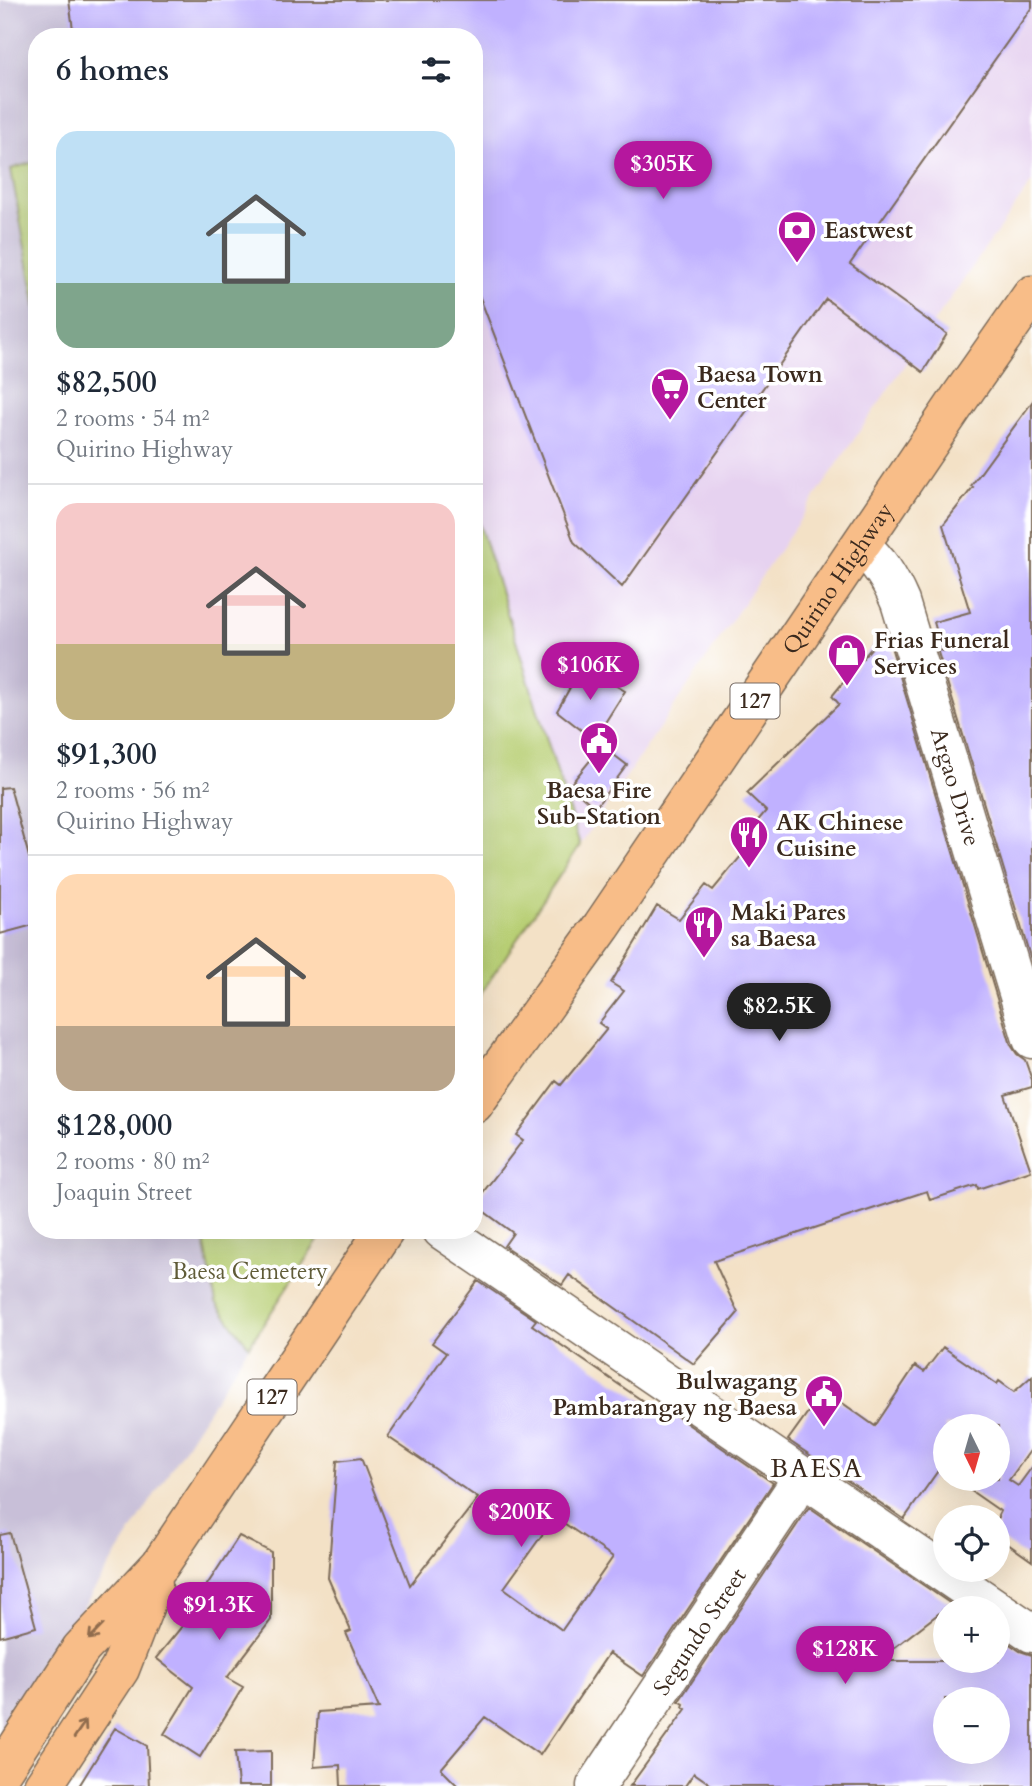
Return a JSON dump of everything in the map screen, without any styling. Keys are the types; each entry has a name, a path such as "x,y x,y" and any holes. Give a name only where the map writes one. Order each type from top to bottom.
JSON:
{"main road":[{"name":"Quirino Highway","path":"483,1091 602,926 1032,295"},
{"name":"127","path":"0,1774 81,1649 160,1565 379,1239"},
{"name":"127","path":"43,1786 120,1669 160,1565"}],"street":[{"name":"Argao Drive","path":"861,546 890,577 900,602 1032,1039"},
{"path":"455,1239 977,1596"},
{"name":"Segundo Street","path":"596,1786 802,1478"},
{"path":"1010,1618 1032,1633"}],"shaded area":[{"path":"0,0 389,0 369,28 28,28 28,164 11,170 28,264 28,1239 204,1239 216,1303 249,1346 0,1738"},
{"name":"Baesa Town Center","path":"1032,0 1032,182 924,336 580,845 483,536 483,36"}],"green space":[{"path":"28,164 28,264 11,169"},
{"path":"483,536 580,845 483,990"},
{"name":"Baesa Cemetery","path":"204,1239 319,1239 249,1346 216,1303"}],"building":[{"name":"Baesa Town Center","path":"69,0 1032,0 1032,7 850,264 947,334 923,372 826,299 622,587 574,542 483,305 483,28 73,28"},
{"path":"1032,402 1032,963 937,649 942,651 934,622 970,612 943,525"},
{"path":"886,630 1011,1045 1025,1060 1032,1080 1032,1087 1005,1095 1031,1171 978,1189 977,1185 930,1200 927,1191 714,1261 738,1313 694,1364 569,1275 562,1285 504,1246 513,1233 483,1211 483,1192 523,1140 516,1135 556,1081 561,1085 607,1029 599,1023 624,991 611,983 657,906 679,919 706,885 713,890 756,838 748,832 766,811 747,793 839,704 832,696"},
{"path":"582,666 625,691 594,740 557,711"},
{"name":"Baesa Fire Sub-Station","path":"602,746 627,765 595,808 570,785"},
{"path":"10,787 28,853 28,926 0,934 0,788"},
{"path":"478,1281 536,1320 532,1325 659,1412 663,1407 773,1483 643,1676 609,1653 540,1755 485,1717 441,1769 458,1786 341,1786 340,1765 314,1767 318,1712 379,1708 346,1633 351,1631 328,1578 337,1461 361,1458 410,1585 478,1498 388,1437 446,1353 432,1343","holes":["555,1517 613,1557 562,1630 504,1588"]},
{"path":"943,1347 997,1384 999,1381 1014,1392 1032,1376 1032,1448 1010,1479 1010,1414 933,1414 933,1478 904,1519 788,1440 824,1390 875,1426 915,1366 924,1372"},
{"path":"1032,1467 1032,1561 1010,1545 1010,1505 991,1505 971,1491 1010,1491 1010,1481 1018,1486"},
{"path":"809,1507 939,1596 933,1596 933,1618 877,1661 933,1661 933,1673 1010,1673 1010,1644 1032,1655 1032,1786 713,1786 694,1773 685,1786 630,1786 686,1709 679,1701"},
{"path":"10,1533 36,1627 0,1637 0,1535"},
{"path":"239,1536 271,1552 271,1620 227,1678 243,1687 200,1757 164,1734 193,1687 156,1658 206,1597 201,1594"},
{"path":"115,1728 147,1746 149,1786 79,1786"},
{"path":"271,1751 271,1786 238,1786 235,1752"}],"place":[{"name":"Eastwest","path":"797,264"},
{"name":"Baesa Town Center","path":"670,421"},
{"name":"Frias Funeral Services","path":"847,687"},
{"name":"Baesa Fire Sub-Station","path":"599,775"},
{"name":"AK Chinese Cuisine","path":"749,869"},
{"name":"Maki Pares sa Baesa","path":"704,959"},
{"name":"Bulwagang Pambarangay ng Baesa","path":"824,1428"}],"district":[{"name":"BAESA","path":"817,1468"}]}
